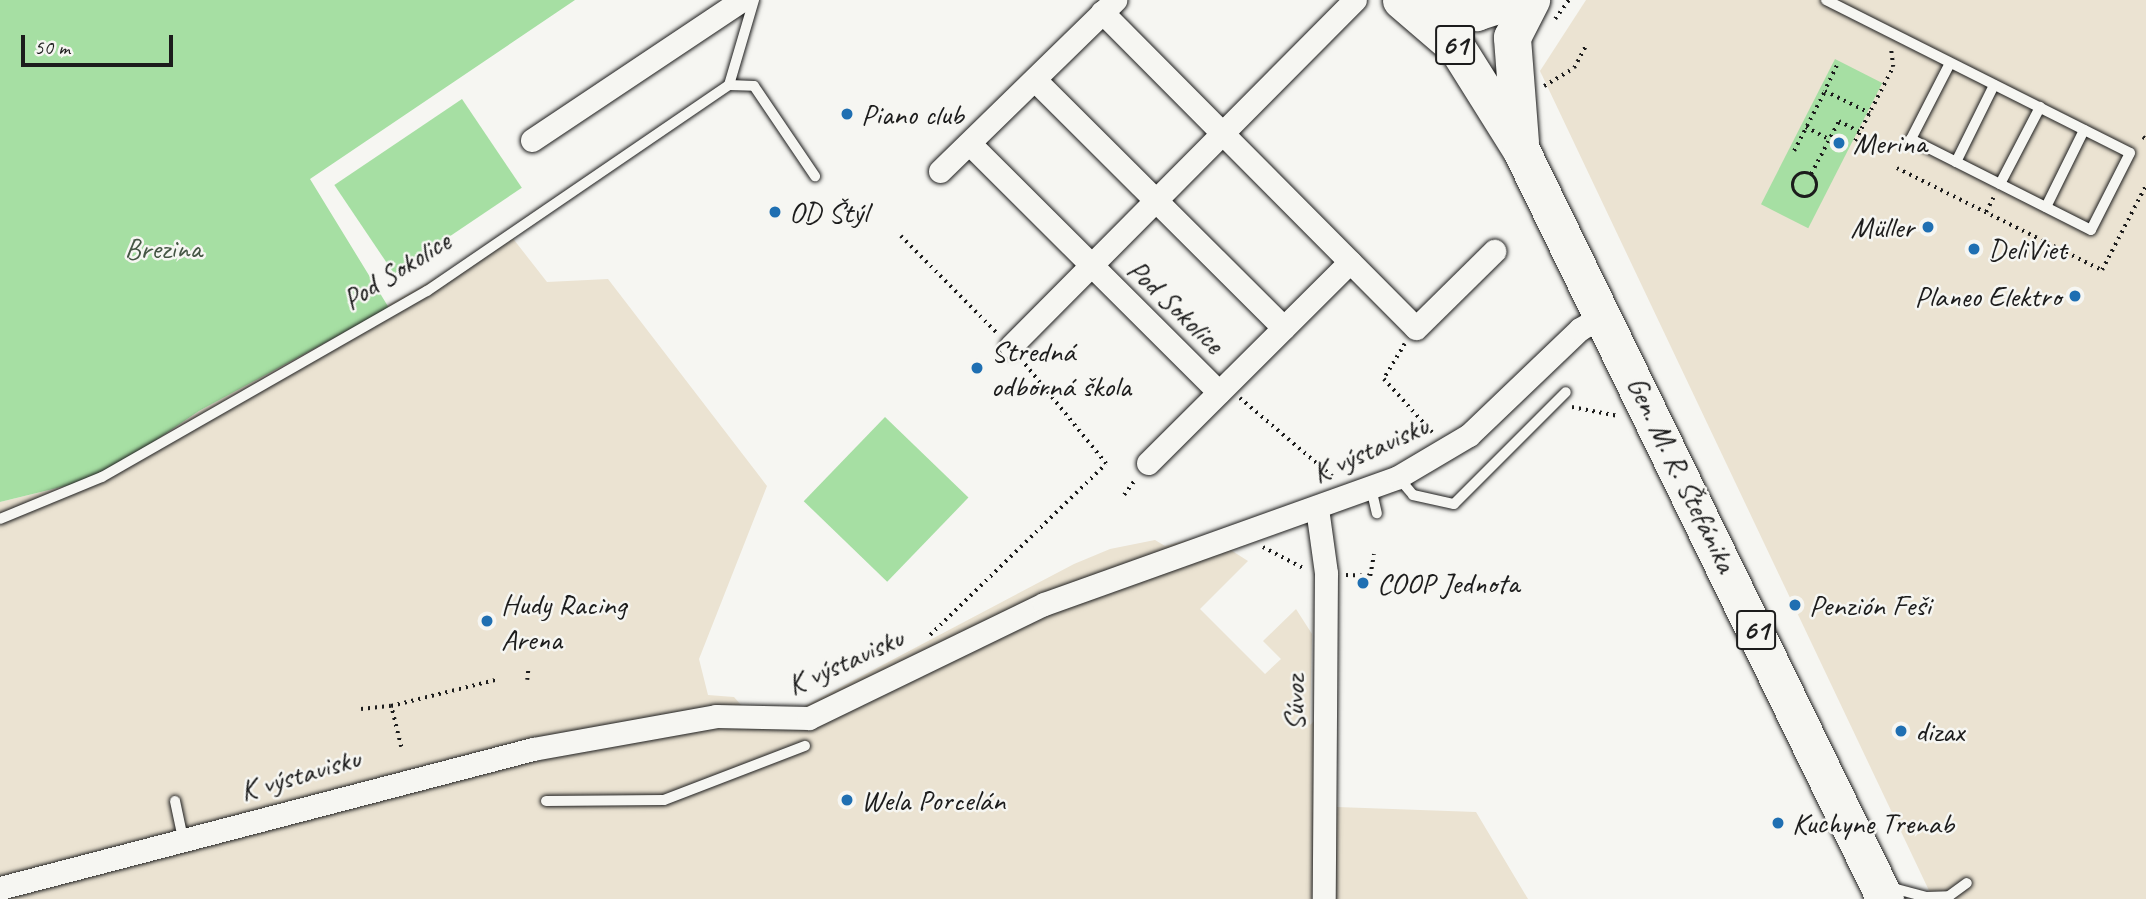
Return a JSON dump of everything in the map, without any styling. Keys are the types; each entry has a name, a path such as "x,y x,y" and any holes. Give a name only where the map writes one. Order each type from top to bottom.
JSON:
{"main road":[{"name":"61","path":"1401,0 1447,36 1515,101"},
{"name":"61","path":"1512,0 1501,18 1497,56 1515,101"},
{"name":"61","path":"1438,2 1476,12 1512,0"},
{"name":"61","path":"1531,0 1513,37 1515,101 1521,150 1604,315"},
{"name":"61","path":"1438,2 1515,101"},
{"name":"Gen. M. R. Štefánika","path":"1604,315 1881,890"}],"street":[{"path":"532,140 741,0"},
{"name":"Pod Sokolice","path":"1011,346 1089,264 1355,0"},
{"path":"940,171 971,145 1108,6 1222,133 1416,328 1494,251"},
{"name":"Pod Sokolice","path":"1035,80 1157,197 1284,328"},
{"name":"Pod Sokolice","path":"971,145 1089,264 1223,389"},
{"name":"Pod Sokolice","path":"1148,463 1350,262"},
{"name":"K výstavisku","path":"0,888 380,785 612,733 716,716 808,718 1044,604 1398,477 1479,427 1580,329 1604,315"},
{"name":"Súvoz","path":"1317,508 1326,573 1324,899"}],"lane":[{"path":"754,0 729,85 754,86 815,176"},
{"path":"1826,0 2130,153 2091,230 1911,139 1950,63"},
{"name":"Pod Sokolice","path":"0,519 102,477 427,291 729,85"},
{"path":"1956,162 1994,85"},
{"path":"2000,184 2040,107"},
{"path":"2046,207 2084,130"},
{"path":"1398,477 1413,495 1454,504 1566,392"},
{"path":"1371,488 1377,513"},
{"path":"546,801 664,800 804,746"},
{"path":"175,801 183,838"},
{"path":"1881,890 1914,896 1949,898 1967,883"}],"path":[{"path":"1515,101 1574,68 1587,44"},
{"path":"1855,141 1893,67 1887,46"},
{"path":"1794,151 1837,66"},
{"path":"1825,91 1870,113"},
{"path":"1811,174 1816,191 1800,196 1794,180 1811,174 1839,121 1860,132"},
{"path":"1806,127 1830,139"},
{"path":"901,236 1011,346 1106,464 923,641"},
{"path":"1416,328 1384,379 1438,444"},
{"path":"1223,389 1343,485"},
{"path":"1566,406 1618,416"},
{"path":"1261,546 1313,572"},
{"path":"1337,574 1370,576 1374,554"},
{"path":"527,680 528,671"},
{"path":"360,709 391,706 499,679"},
{"path":"391,706 401,747"}],"shaded area":[{"name":"Merina","path":"1586,0 2146,0 2146,899 1933,899 1540,71"},
{"path":"511,236 547,282 608,279 767,486 699,659 708,695 734,697 742,706 803,707 1074,564 1110,549 1155,540 1165,546 1207,535 1248,561 1200,609 1265,674 1281,659 1263,641 1296,609 1312,634 1310,725 1324,711 1332,735 1337,807 1476,812 1528,899 0,899 0,502 102,477 199,411"}],"green space":[{"name":"Brezina","path":"0,0 575,0 310,179 389,308 199,411 102,477 0,502"},
{"path":"1835,59 1882,83 1808,228 1761,204"},
{"path":"462,99 522,188 394,274 334,185"},
{"path":"885,417 968,498 887,582 804,501"}],"place":[{"name":"Piano club","path":"847,114"},
{"name":"Merina","path":"1839,143"},
{"name":"OD Štýl","path":"775,212"},
{"name":"Müller","path":"1928,227"},
{"name":"DeliViet","path":"1974,249"},
{"name":"Planeo Elektro","path":"2075,296"},
{"name":"Stredná odborná škola","path":"977,368"},
{"name":"COOP Jednota","path":"1363,583"},
{"name":"Penzión Feši","path":"1795,605"},
{"name":"Hudy Racing Arena","path":"487,621"},
{"name":"dizax","path":"1901,731"},
{"name":"Wela Porcelán","path":"847,800"},
{"name":"Kuchyne Trenab","path":"1778,823"}]}
